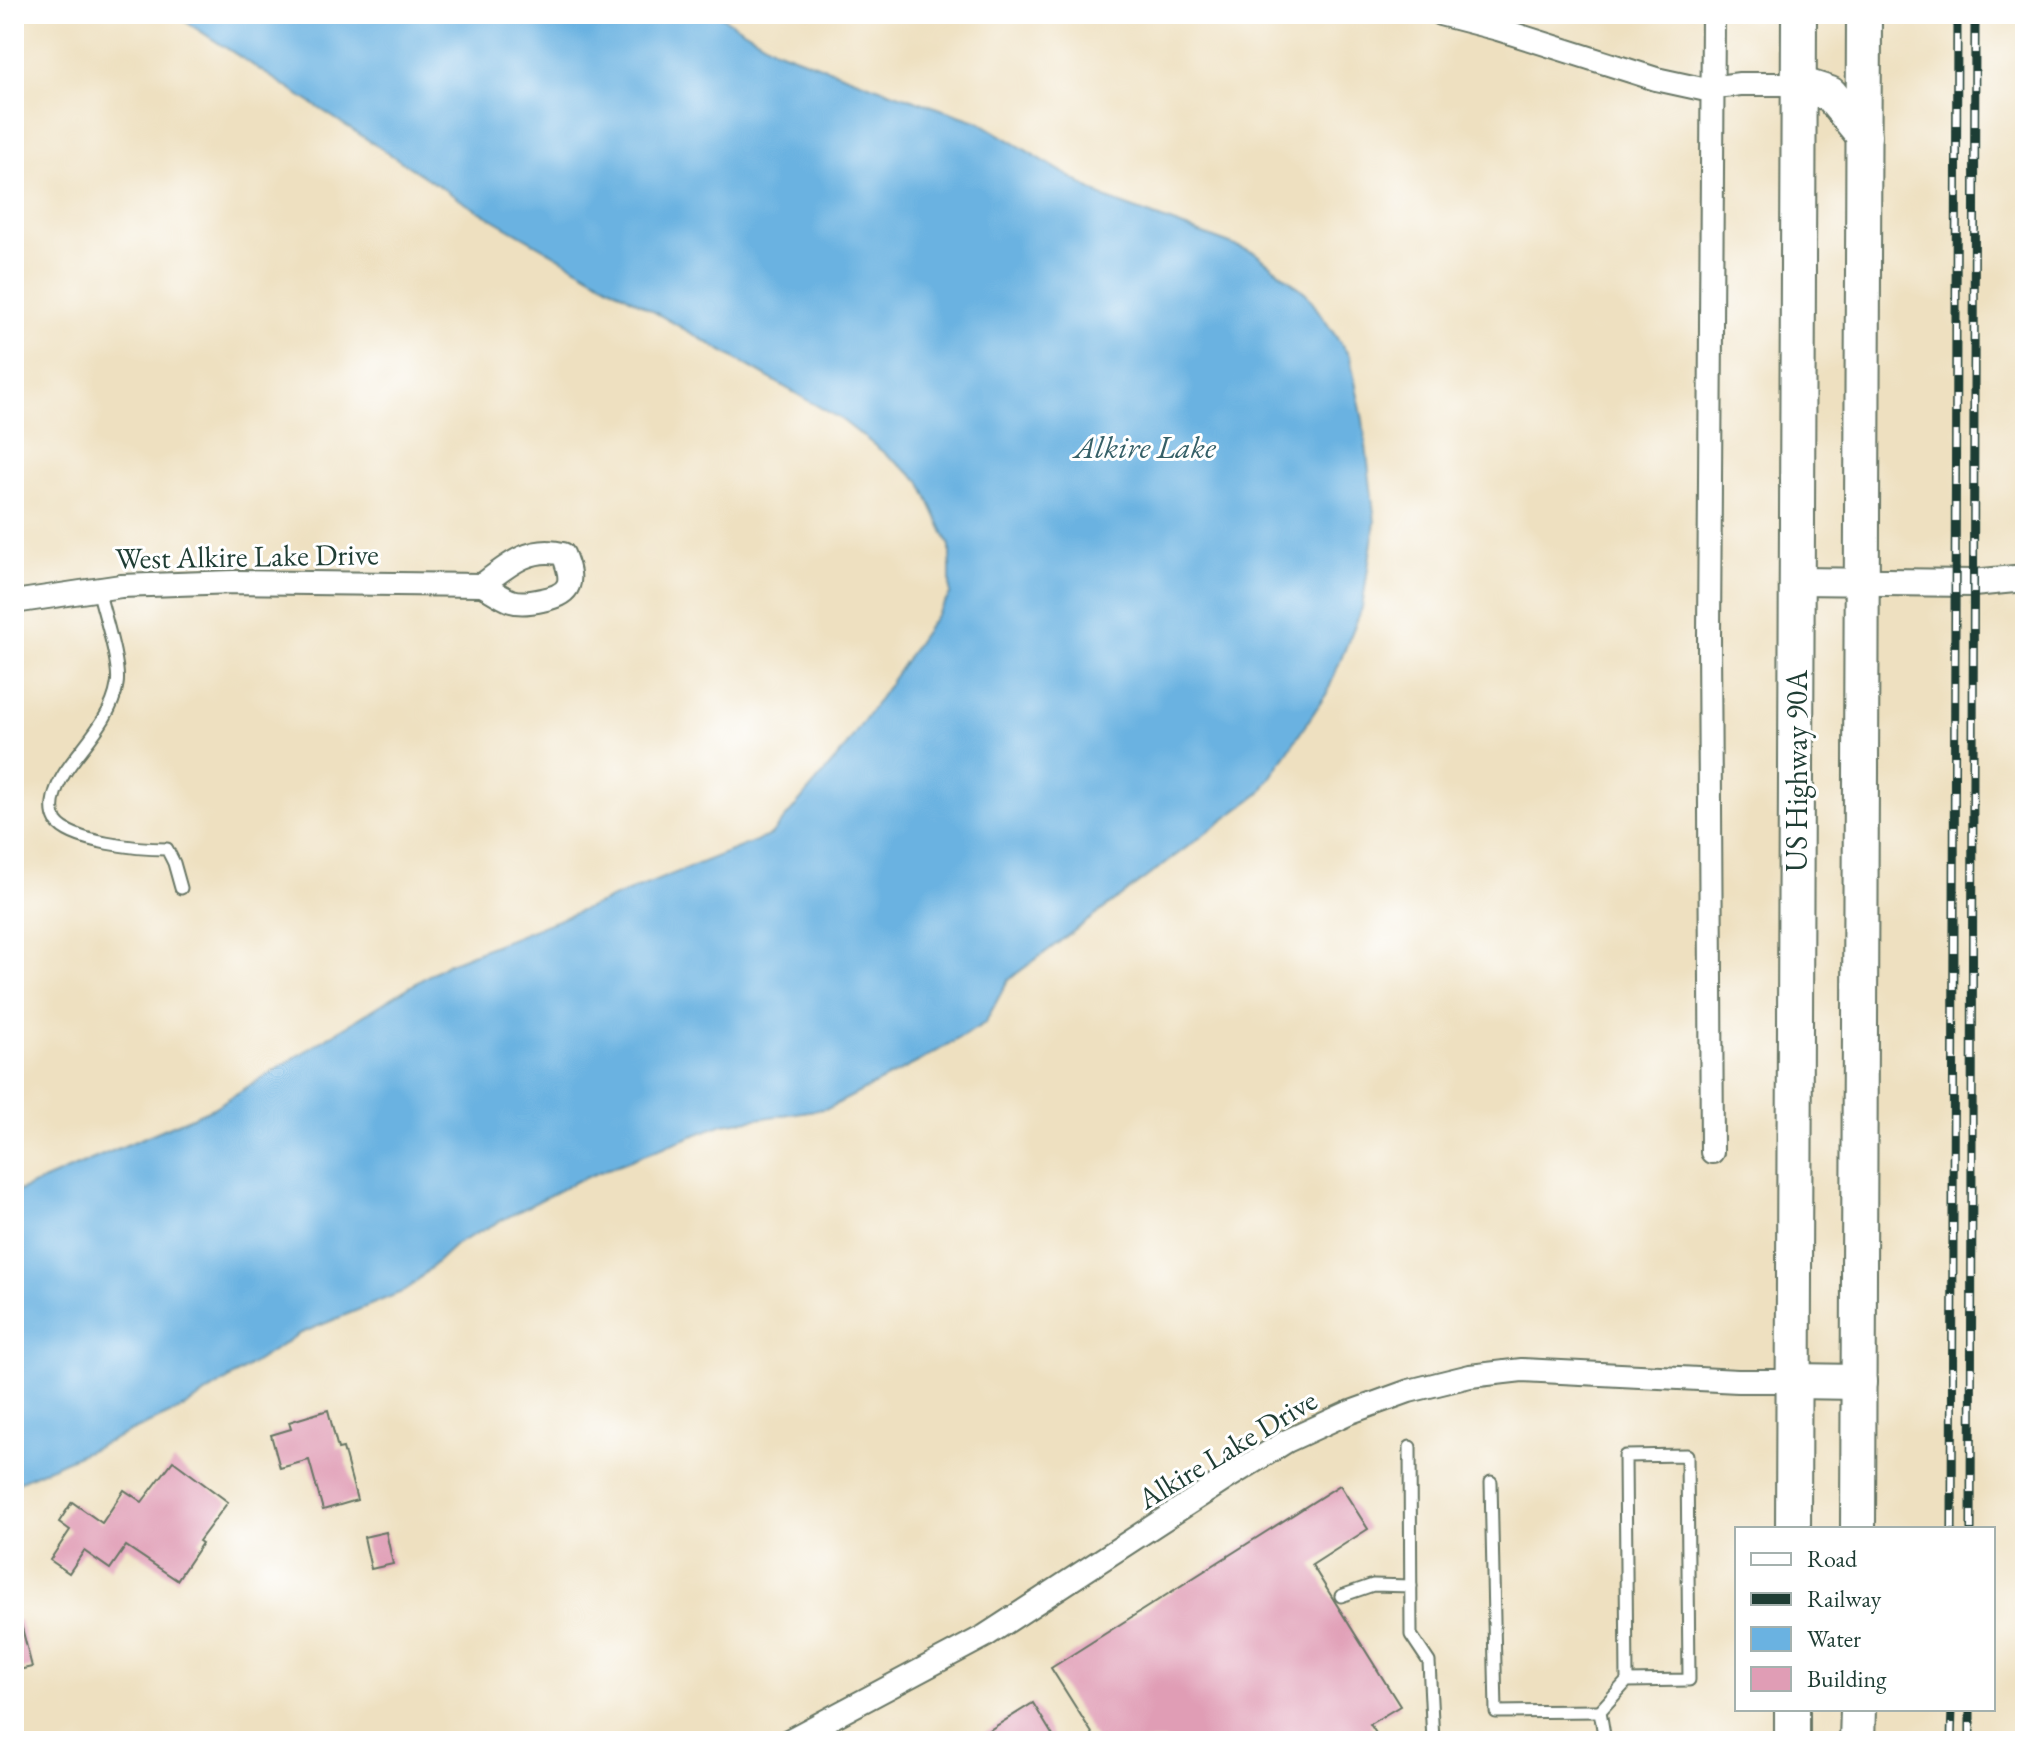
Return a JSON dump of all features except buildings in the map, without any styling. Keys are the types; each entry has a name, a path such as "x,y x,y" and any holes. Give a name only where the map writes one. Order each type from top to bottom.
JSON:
{"main road":[{"name":"US Highway 90A","path":"1793,1527 1799,14"},
{"path":"1858,1527 1864,14"},
{"path":"1799,84 1830,94 1864,136"},
{"path":"1793,1381 1859,1382"},
{"path":"1792,1711 1792,1741"},
{"path":"1857,1741 1858,1711"}],"street":[{"path":"1440,14 1656,79 1702,89 1740,84 1799,84"},
{"path":"1712,1152 1709,637 1713,14"},
{"path":"1796,581 1973,583 2021,578"},
{"name":"West Alkire Lake Drive","path":"14,602 121,586 234,582 482,585"},
{"name":"Alkire Lake Drive","path":"788,1741 985,1636 1287,1441 1348,1413 1409,1391 1470,1376 1522,1370 1793,1381"}],"lane":[{"path":"98,589 116,663 118,681 115,696 102,721 62,777 54,794 53,813 58,824 83,838 143,849 167,849 181,888"},
{"path":"1410,1447 1411,1635 1429,1662 1433,1741"},
{"path":"1491,1482 1496,1712 1600,1711 1627,1681 1625,1456 1687,1455 1689,1680 1627,1681"},
{"path":"1341,1596 1373,1585 1411,1586"},
{"path":"1600,1711 1605,1741"}],"water":[{"name":"Alkire Lake","path":"174,14 717,14 775,49 979,122 1107,199 1255,253 1306,293 1350,357 1363,420 1375,522 1362,608 1327,693 1260,793 1008,980 985,1023 829,1108 723,1124 577,1181 456,1244 407,1290 299,1334 185,1407 14,1484 14,1193 213,1108 447,964 771,835 843,751 950,595 950,546 920,481 842,420 465,203"}],"railway":[{"path":"1952,1527 1957,14"},
{"path":"1971,1527 1975,14"},
{"path":"1951,1741 1952,1711"},
{"path":"1970,1711 1970,1741"}]}
